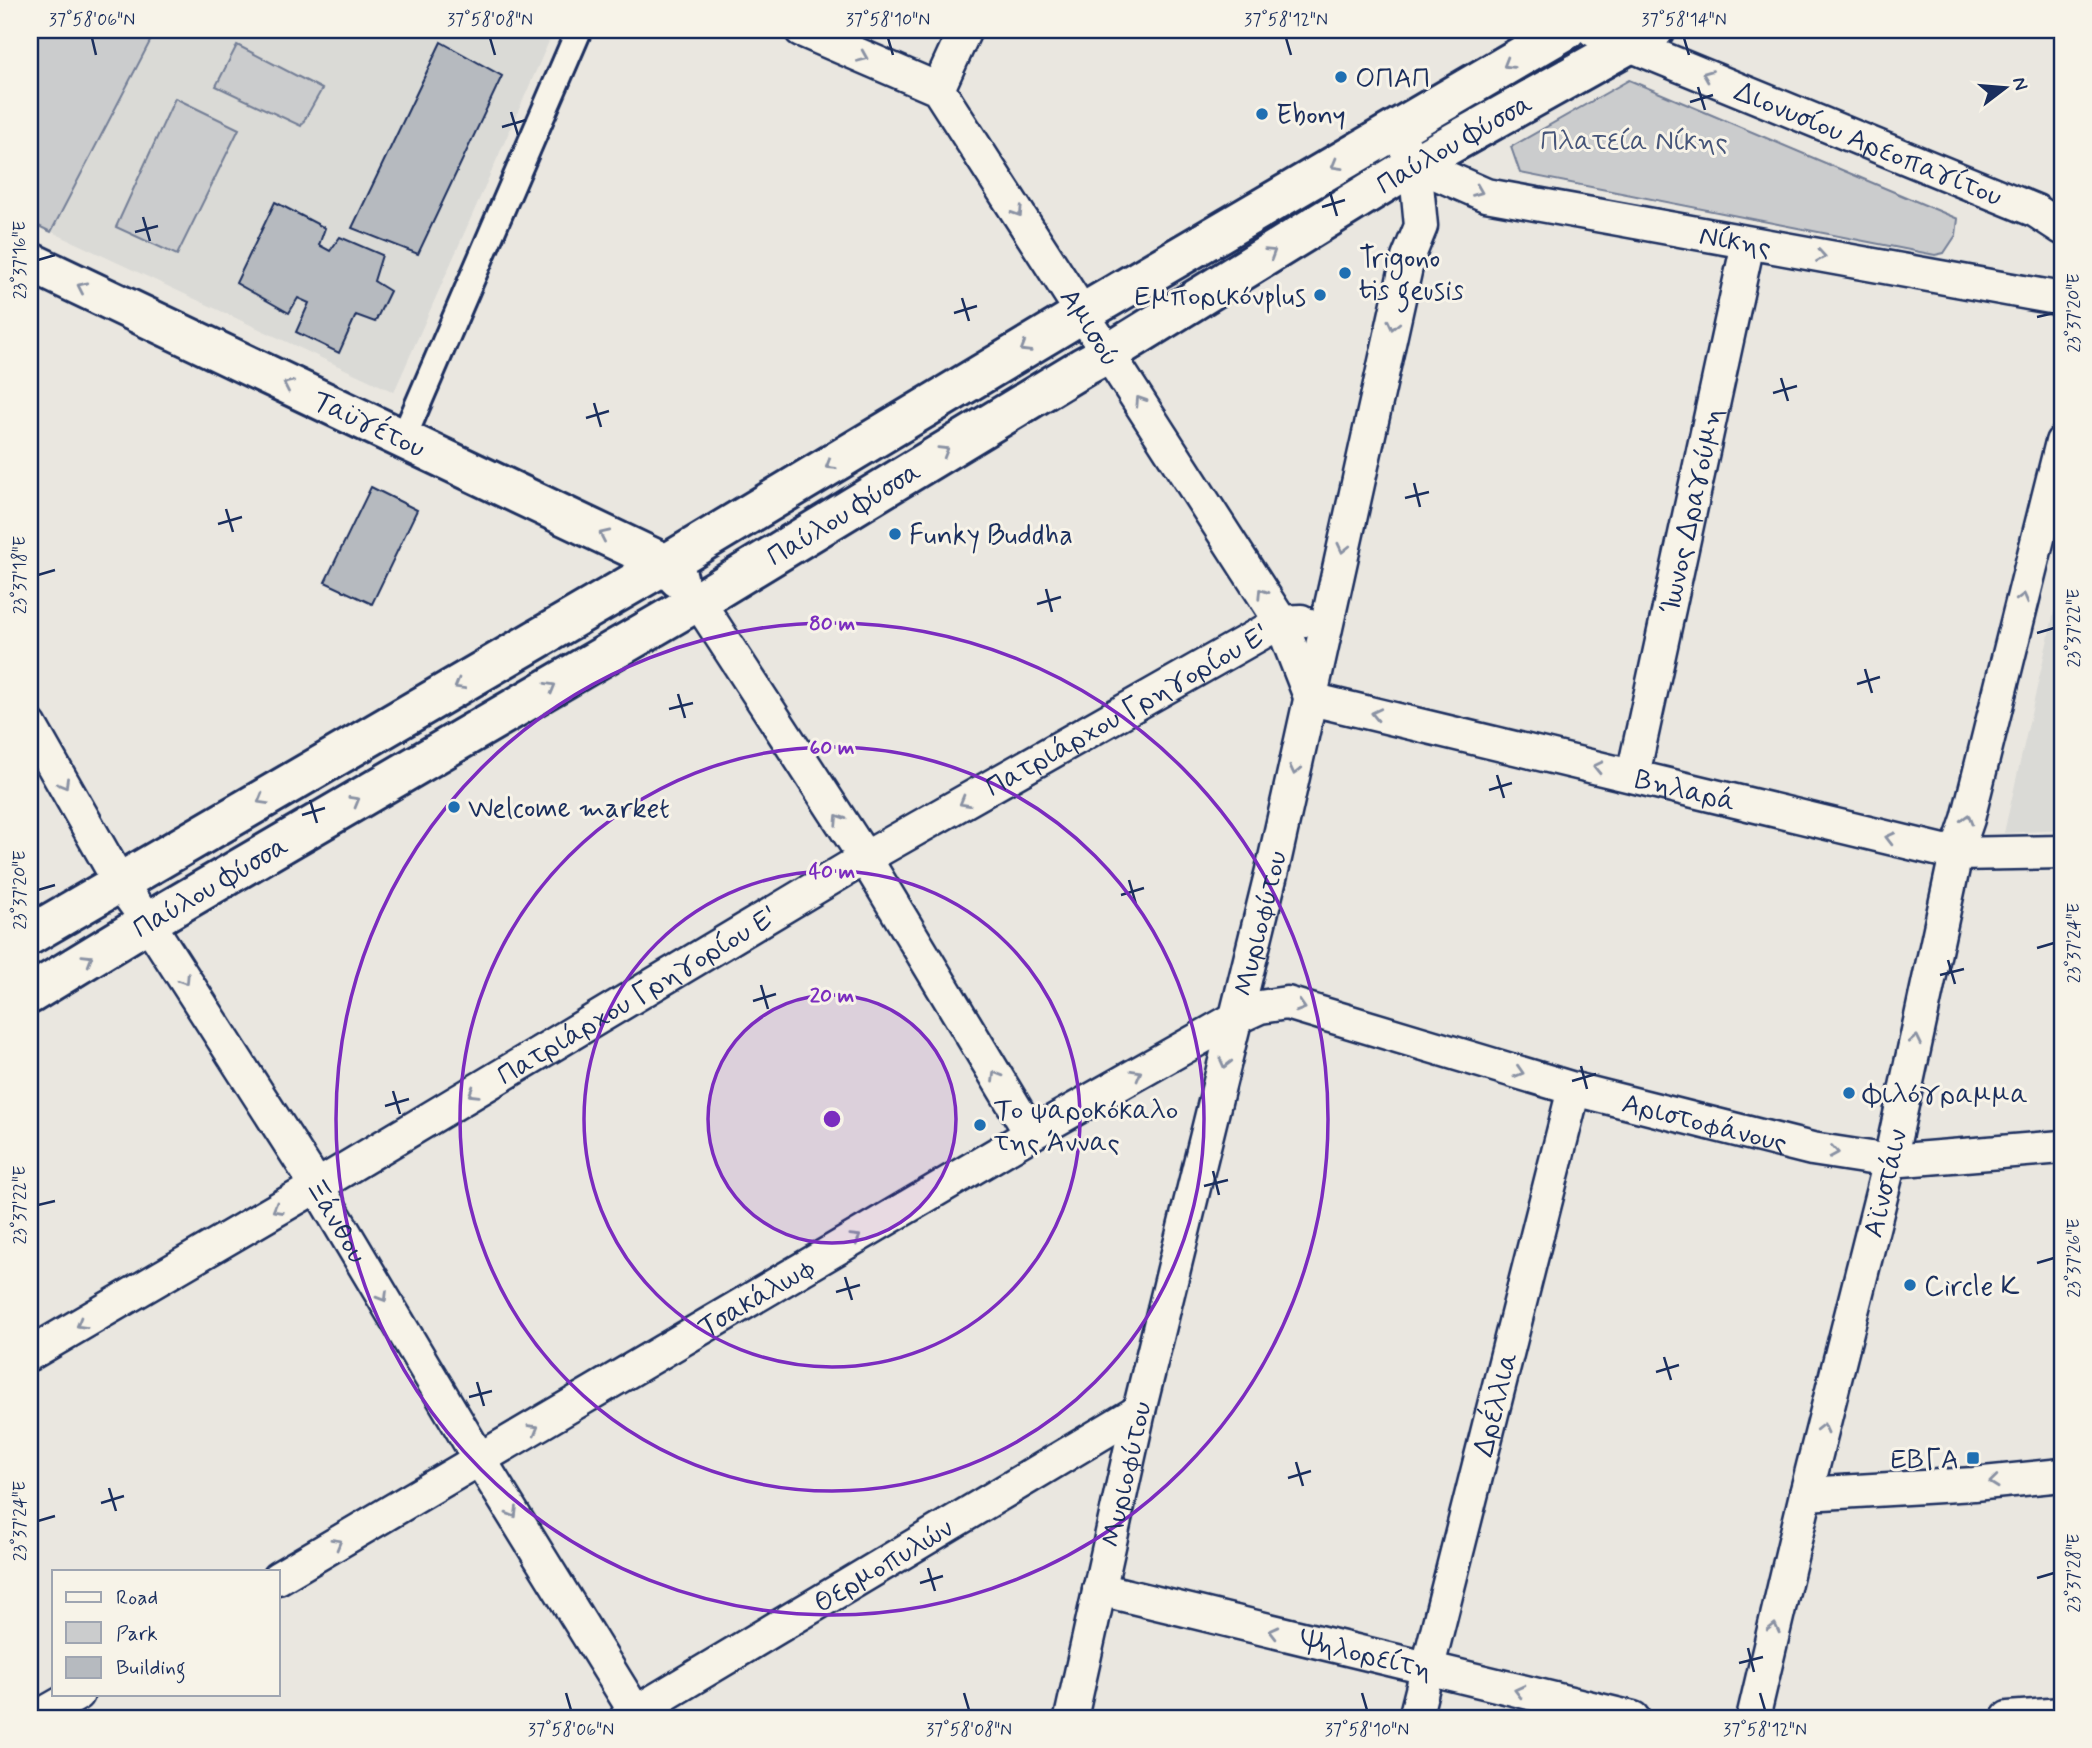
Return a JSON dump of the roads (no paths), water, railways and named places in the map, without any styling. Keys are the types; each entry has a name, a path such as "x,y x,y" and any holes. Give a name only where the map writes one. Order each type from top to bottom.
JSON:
{"street":[{"path":"403,439 579,30"},
{"path":"801,30 938,89 965,30"},
{"name":"Παύλου Φύσσα","path":"30,935 666,564 1083,313 1566,30"},
{"path":"1560,83 1575,63 1577,30"},
{"name":"Διονυσίου Αρεοπαγίτου","path":"1593,30 1642,37 2036,211 2062,228"},
{"name":"Παύλου Φύσσα","path":"30,994 148,922 698,601 1109,353 1415,164 1642,37"},
{"name":"Αμισού","path":"938,89 1281,622 1311,699"},
{"name":"Μυριοφύτου","path":"1071,1718 1139,1411 1311,699 1408,258 1421,226 1415,164 1395,130"},
{"name":"Νίκης","path":"1415,164 1486,195 2062,299"},
{"name":"Ίωνος Δραγούμη","path":"1633,775 1748,243"},
{"name":"Ταϋγέτου","path":"30,262 666,564 698,601"},
{"name":"Αϊνστάιν","path":"1753,1718 1890,1161 1956,854 1968,819 2062,442"},
{"path":"698,601 865,858 1031,1135"},
{"name":"Πατριάρχου Γρηγορίου Ε'","path":"30,1354 317,1186 865,858 1281,622 1327,619"},
{"name":"Βηλαρά","path":"1311,699 1956,854 2062,852"},
{"name":"Ξάνθου","path":"30,725 120,883 148,922 317,1186 633,1717"},
{"name":"Αριστοφάνους","path":"1236,1018 1261,1007 1287,1003 1574,1089 1812,1149 1890,1161 2062,1147"},
{"name":"Τσακάλωφ","path":"280,1576 1031,1135 1236,1018"},
{"name":"Δρέλλια","path":"1415,1718 1574,1089"},
{"name":"Θερμοπυλών","path":"633,1717 1139,1411"},
{"path":"1806,1494 1974,1484 2062,1475"},
{"name":"Ψηλορείτη","path":"1099,1589 1633,1718"},
{"path":"36,1718 74,1696"},
{"path":"2008,1718 2062,1714"}],"place":[{"name":"ΟΠΑΠ","path":"1341,77"},
{"name":"Ebony","path":"1262,114"},
{"name":"Trigono tis geusis","path":"1345,273"},
{"name":"Εμπορικόνplus","path":"1320,295"},
{"name":"Funky Buddha","path":"895,534"},
{"name":"Welcome market","path":"454,807"},
{"name":"Φιλόγραμμα","path":"1849,1093"},
{"name":"Το ψαροκόκαλο της Άννας","path":"980,1125"},
{"name":"Circle K","path":"1910,1285"},
{"name":"ΕΒΓΑ","path":"1973,1458"}],"park label":[{"name":"Πλατεία Νίκης","path":"1634,140"}]}
